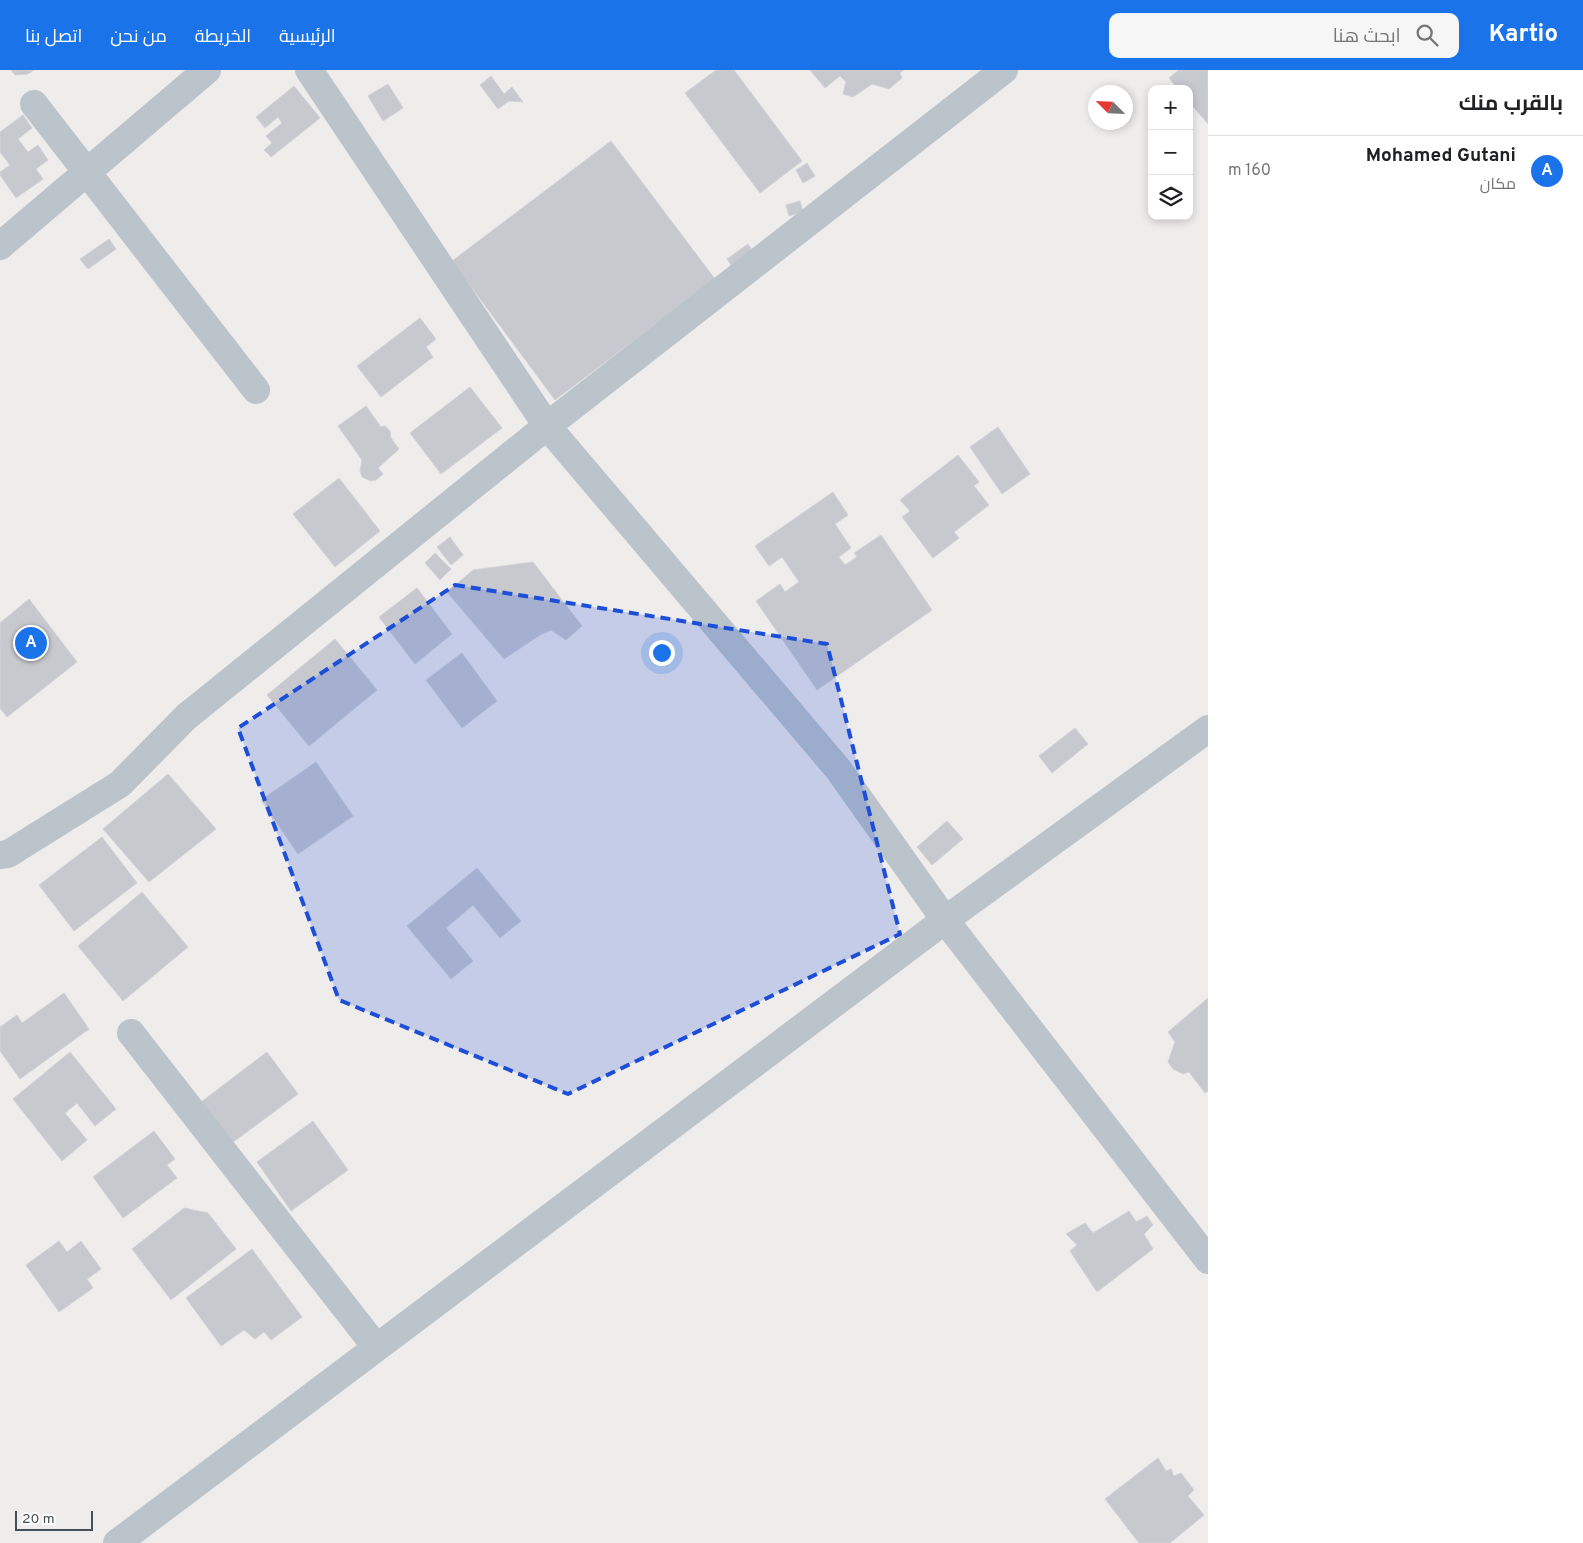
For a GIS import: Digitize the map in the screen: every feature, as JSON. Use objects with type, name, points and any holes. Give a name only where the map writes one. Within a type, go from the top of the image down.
[{"type":"street","points":[[0,246],[207,70]]},
{"type":"street","points":[[309,70],[547,426],[838,769],[945,920],[1208,1260]]},
{"type":"street","points":[[0,856],[8,854],[120,784],[186,717],[547,426],[1004,70]]},
{"type":"street","points":[[34,104],[256,390]]},
{"type":"street","points":[[117,1543],[945,920],[1205,736]]},
{"type":"street","points":[[132,1033],[376,1347]]},
{"type":"highlighted area","points":[[455,585],[827,644],[900,934],[568,1094],[339,1000],[238,728]]},
{"type":"building","points":[[11,70],[34,70],[28,74],[15,75]]},
{"type":"building","points":[[716,70],[734,70],[802,161],[760,193],[685,93]]},
{"type":"building","points":[[810,70],[904,70],[900,73],[902,78],[889,89],[872,84],[853,97],[843,94],[846,82],[840,76],[825,88]]},
{"type":"building","points":[[1179,70],[1208,70],[1208,124],[1193,107],[1193,85],[1175,85],[1169,78]]},
{"type":"building","points":[[491,76],[504,94],[512,87],[523,102],[509,101],[498,109],[480,85]]},
{"type":"building","points":[[388,84],[403,108],[383,121],[368,96]]},
{"type":"building","points":[[294,86],[320,118],[271,157],[264,150],[272,143],[266,136],[282,123],[278,117],[265,128],[256,117]]},
{"type":"building","points":[[23,115],[32,128],[18,139],[28,152],[38,145],[48,160],[36,169],[43,179],[16,198],[0,175],[0,172],[10,165],[0,152],[0,132]]},
{"type":"building","points":[[611,141],[715,279],[555,400],[452,261]]},
{"type":"building","points":[[807,163],[815,176],[803,183],[796,170]]},
{"type":"building","points":[[800,201],[803,212],[789,216],[786,205]]},
{"type":"building","points":[[109,239],[116,249],[88,269],[80,259]]},
{"type":"building","points":[[748,244],[755,254],[734,269],[727,259]]},
{"type":"building","points":[[420,318],[436,339],[426,347],[433,357],[381,397],[357,366]]},
{"type":"building","points":[[470,387],[502,428],[441,474],[410,433]]},
{"type":"building","points":[[366,406],[381,427],[385,426],[390,431],[391,438],[399,449],[378,468],[383,474],[376,480],[371,481],[362,477],[360,471],[362,460],[338,426]]},
{"type":"building","points":[[998,427],[1030,474],[1002,494],[970,447]]},
{"type":"building","points":[[958,455],[979,482],[974,486],[989,505],[954,532],[959,538],[933,558],[902,517],[910,511],[900,500]]},
{"type":"building","points":[[339,478],[380,531],[335,567],[293,514]]},
{"type":"building","points":[[833,492],[848,515],[835,524],[851,548],[839,557],[845,565],[857,557],[854,553],[881,535],[932,610],[817,690],[756,601],[780,584],[785,592],[799,582],[782,557],[769,566],[755,546]]},
{"type":"building","points":[[450,537],[463,555],[451,565],[437,547]]},
{"type":"building","points":[[435,553],[451,569],[440,580],[425,563]]},
{"type":"building","points":[[533,562],[582,626],[566,640],[551,630],[540,635],[504,659],[447,592],[473,570]]},
{"type":"building","points":[[417,588],[452,634],[415,664],[379,617]]},
{"type":"building","points":[[29,599],[77,662],[7,717],[0,708],[0,623]]},
{"type":"building","points":[[335,639],[377,690],[309,746],[267,695]]},
{"type":"building","points":[[462,653],[497,701],[462,728],[426,680]]},
{"type":"building","points":[[1075,728],[1088,744],[1052,773],[1039,756]]},
{"type":"building","points":[[316,762],[353,816],[298,854],[261,800]]},
{"type":"building","points":[[168,774],[216,829],[149,882],[103,829]]},
{"type":"building","points":[[947,821],[963,839],[932,865],[917,847]]},
{"type":"building","points":[[102,837],[137,883],[74,931],[39,885]]},
{"type":"building","points":[[477,868],[521,921],[500,938],[473,905],[446,928],[473,961],[451,979],[407,926]]},
{"type":"building","points":[[142,892],[188,947],[123,1001],[78,946]]},
{"type":"building","points":[[64,993],[89,1029],[20,1079],[0,1051],[0,1027],[17,1015],[22,1023]]},
{"type":"building","points":[[1208,998],[1208,1091],[1205,1093],[1189,1072],[1183,1074],[1173,1069],[1168,1062],[1175,1042],[1168,1032]]},
{"type":"building","points":[[70,1052],[116,1109],[95,1126],[77,1103],[65,1113],[87,1140],[62,1161],[13,1099]]},
{"type":"building","points":[[267,1052],[298,1094],[232,1143],[201,1102]]},
{"type":"building","points":[[313,1121],[348,1170],[291,1211],[257,1162]]},
{"type":"building","points":[[154,1131],[175,1159],[167,1165],[177,1178],[123,1218],[93,1177]]},
{"type":"building","points":[[184,1208],[208,1213],[236,1249],[171,1300],[132,1249]]},
{"type":"building","points":[[1129,1211],[1136,1222],[1147,1216],[1153,1225],[1144,1234],[1153,1249],[1097,1292],[1070,1251],[1077,1245],[1066,1234],[1085,1223],[1093,1233]]},
{"type":"building","points":[[59,1241],[67,1252],[81,1241],[101,1269],[87,1279],[93,1288],[59,1312],[26,1265]]},
{"type":"building","points":[[252,1249],[302,1317],[271,1340],[264,1332],[255,1339],[244,1330],[221,1346],[186,1298]]},
{"type":"building","points":[[1158,1458],[1166,1471],[1171,1469],[1174,1476],[1181,1473],[1194,1490],[1188,1496],[1204,1515],[1170,1543],[1139,1543],[1105,1499]]},
{"type":"place","name":"Mohamed Gutani","points":[[31,643]]}]
